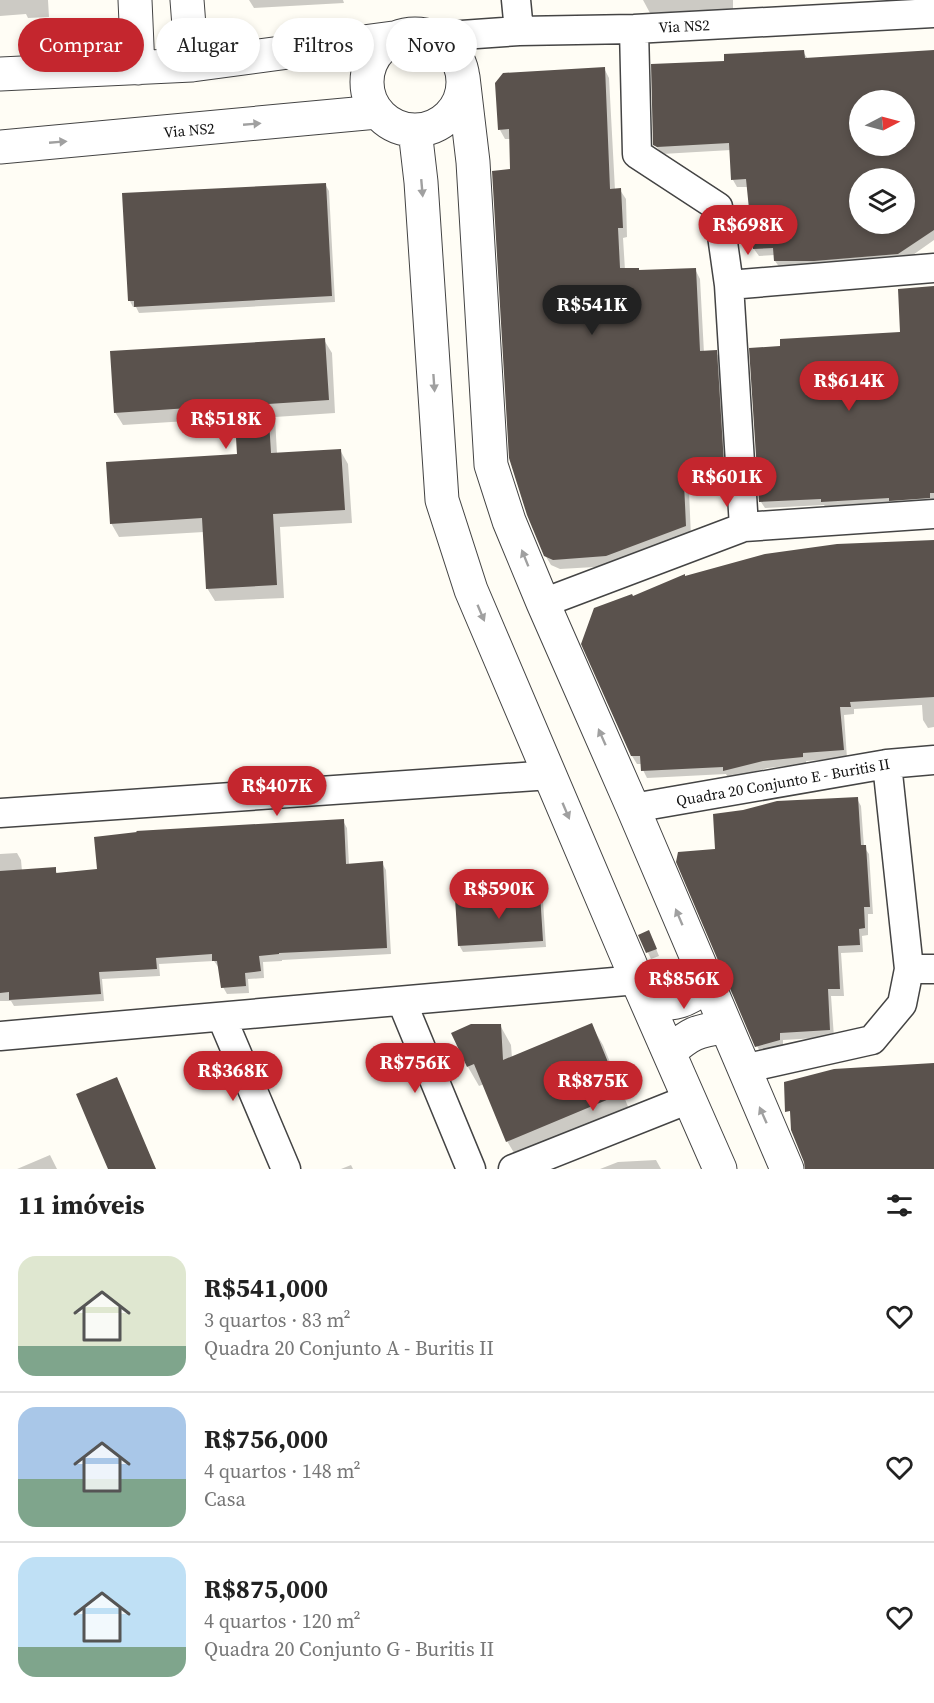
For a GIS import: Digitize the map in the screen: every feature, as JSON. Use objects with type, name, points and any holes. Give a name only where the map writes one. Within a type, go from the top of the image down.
[{"type":"street","points":[[135,0],[136,18]]},
{"type":"street","points":[[187,0],[188,18]]},
{"type":"street","points":[[516,0],[519,31]]},
{"type":"street","name":"Via NS2","points":[[477,34],[634,29],[840,8],[934,13]]},
{"type":"street","points":[[634,29],[637,154],[718,207],[729,285],[744,526]]},
{"type":"street","points":[[260,56],[386,39]]},
{"type":"street","points":[[386,43],[380,48],[371,63],[367,79],[369,96],[377,112],[394,125],[414,130],[434,126],[451,115],[461,97],[463,77]]},
{"type":"street","points":[[0,74],[46,72]]},
{"type":"street","points":[[462,72],[473,162],[491,465],[509,521],[543,603],[787,1169]]},
{"type":"street","name":"Via NS2","points":[[0,147],[377,112]]},
{"type":"street","points":[[414,130],[421,182],[442,500],[471,590],[720,1169]]},
{"type":"street","points":[[729,285],[934,268]]},
{"type":"street","points":[[543,603],[744,526],[934,514]]},
{"type":"street","name":"Quadra 20 Conjunto E - Buritis II","points":[[633,808],[886,764],[934,760]]},
{"type":"street","points":[[743,1069],[872,1040],[902,1004],[921,969],[886,764]]},
{"type":"street","points":[[0,813],[551,775]]},
{"type":"street","points":[[0,1036],[402,1002],[643,993],[674,1004],[708,986]]},
{"type":"street","points":[[402,1002],[471,1169]]},
{"type":"street","points":[[222,1018],[286,1169]]},
{"type":"street","points":[[669,1052],[689,1035],[704,1030],[725,1028]]},
{"type":"street","points":[[513,1169],[689,1099]]},
{"type":"building","points":[[804,50],[805,58],[934,50],[934,230],[898,254],[814,261],[774,261],[773,248],[753,249],[746,179],[731,180],[729,143],[657,147],[653,145],[651,64],[724,61],[724,54]]},
{"type":"building","points":[[605,67],[610,189],[621,188],[623,228],[618,228],[620,268],[639,268],[639,270],[696,268],[700,351],[717,350],[725,481],[684,483],[686,526],[606,556],[553,560],[544,556],[527,515],[509,458],[492,171],[510,169],[509,129],[498,130],[495,83],[503,73]]},
{"type":"building","points":[[326,183],[332,296],[134,307],[134,301],[128,301],[122,193]]},
{"type":"building","points":[[934,286],[934,493],[930,493],[930,498],[889,501],[889,498],[821,502],[821,499],[759,502],[749,348],[780,346],[780,339],[900,332],[898,289]]},
{"type":"building","points":[[325,338],[329,400],[268,404],[271,453],[341,449],[345,510],[273,514],[277,585],[206,589],[202,518],[110,524],[106,462],[237,454],[234,405],[114,413],[110,351]]},
{"type":"building","points":[[934,540],[934,697],[850,702],[851,707],[840,707],[844,750],[803,753],[803,757],[763,761],[723,771],[723,767],[641,771],[640,756],[631,756],[581,644],[594,608],[632,594],[633,596],[685,574],[685,576],[765,554],[837,544]]},
{"type":"building","points":[[858,797],[861,845],[866,845],[870,907],[864,907],[865,928],[859,929],[860,945],[838,946],[840,989],[828,989],[830,1030],[780,1033],[780,1040],[755,1047],[676,862],[678,852],[715,849],[713,814],[743,810],[777,801]]},
{"type":"building","points":[[344,819],[346,864],[383,861],[387,948],[259,956],[261,971],[245,973],[246,986],[221,988],[217,961],[212,961],[212,954],[156,958],[157,969],[99,972],[101,994],[9,1000],[9,992],[0,993],[0,871],[56,867],[56,873],[97,869],[94,837],[136,831]]},
{"type":"building","points":[[540,893],[543,941],[458,946],[455,898]]},
{"type":"building","points":[[649,930],[657,949],[646,953],[638,935]]},
{"type":"building","points":[[592,1023],[621,1094],[506,1142],[474,1064],[467,1067],[451,1033],[471,1024],[501,1024],[503,1060]]},
{"type":"building","points":[[934,1063],[934,1169],[805,1169],[791,1130],[790,1111],[785,1112],[784,1082],[834,1069]]},
{"type":"building","points":[[117,1077],[156,1169],[108,1169],[92,1132],[76,1094]]}]
